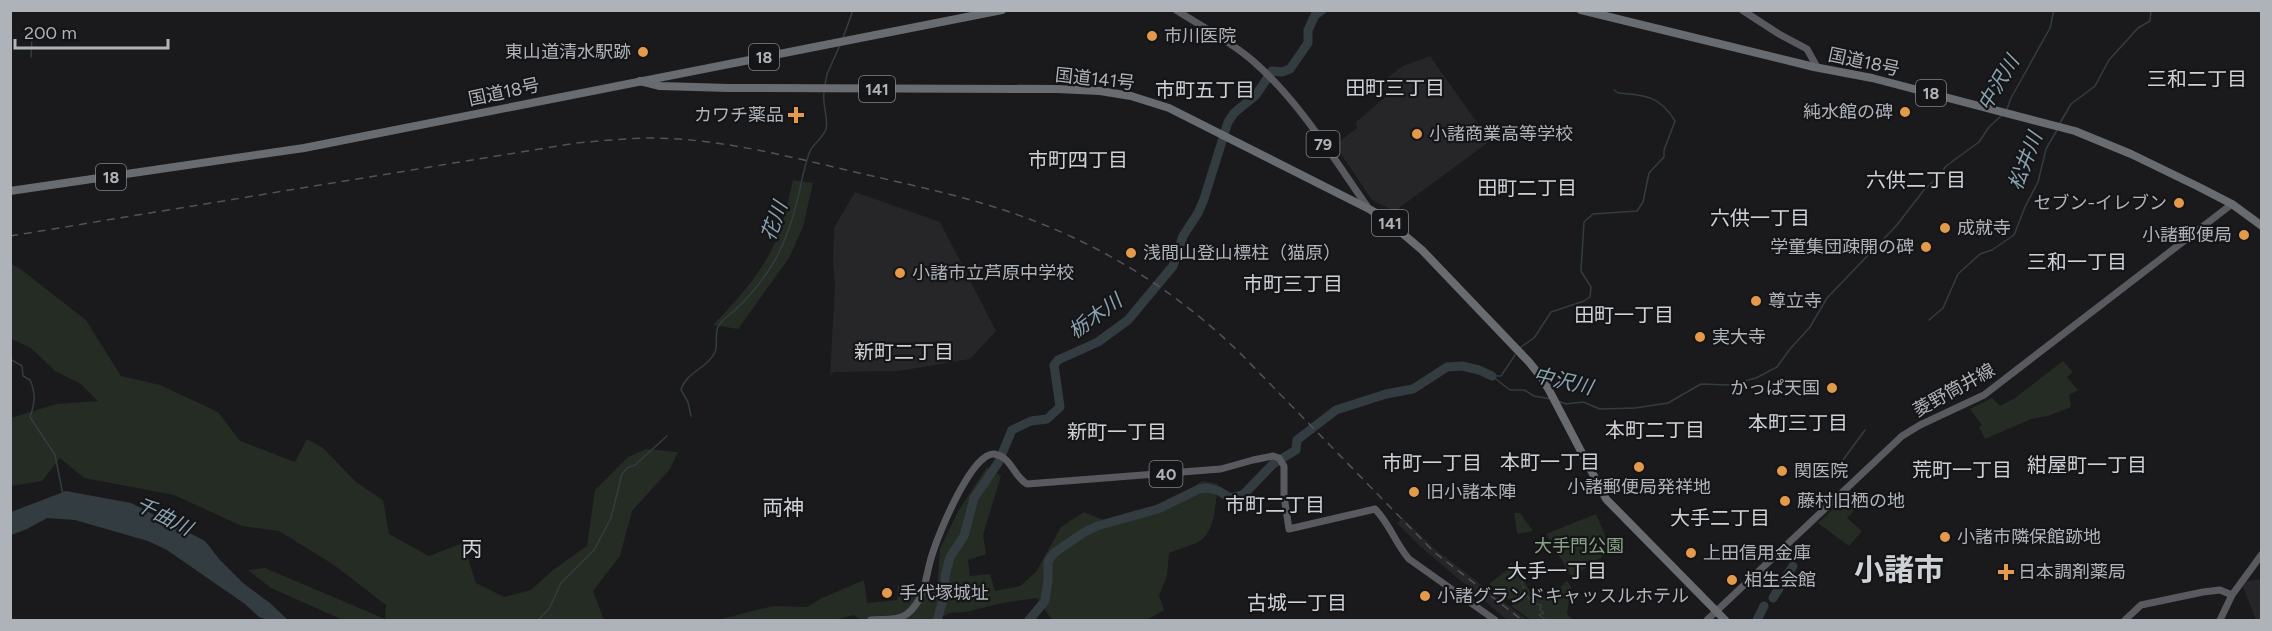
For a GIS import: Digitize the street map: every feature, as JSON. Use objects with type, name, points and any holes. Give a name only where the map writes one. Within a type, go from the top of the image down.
[{"type":"highway","name":"国道18号","points":[[10,191],[304,148],[1002,10]]},
{"type":"highway","name":"国道18号","points":[[1581,10],[1817,68],[1872,78],[2075,131],[2131,154],[2232,204],[2262,226]]},
{"type":"highway","points":[[671,86],[672,74]]},
{"type":"highway","name":"国道141号","points":[[640,81],[671,86],[729,88],[1100,91],[1131,96],[1169,108],[1369,209],[1383,217],[1422,250],[1542,377],[1606,499],[1725,621]]},
{"type":"main road","name":"79","points":[[1176,10],[1245,55],[1274,81],[1300,111],[1369,209]]},
{"type":"main road","points":[[1742,10],[1808,49],[1817,68]]},
{"type":"main road","name":"菱野筒井線","points":[[1707,621],[1902,436],[1984,395],[2232,204]]},
{"type":"main road","name":"40","points":[[871,621],[899,618],[917,603],[926,585],[932,554],[960,490],[973,469],[985,456],[992,454],[1008,461],[1027,484],[1211,470],[1273,456],[1279,458],[1284,466],[1284,496],[1289,529],[1375,509],[1386,521],[1408,559],[1495,621]]},
{"type":"main road","points":[[2220,621],[2232,595],[2262,554]]},
{"type":"main road","points":[[2125,621],[2141,605],[2220,590],[2232,595]]},
{"type":"shaded area","name":"小諸商業高等学校","points":[[1430,56],[1490,141],[1395,211],[1372,200],[1335,145],[1357,128],[1356,122],[1387,96],[1384,80],[1403,66]]},
{"type":"shaded area","name":"小諸市立芦原中学校","points":[[855,192],[940,222],[996,331],[970,359],[899,371],[834,372],[830,376],[835,284],[834,228]]},
{"type":"shaded area","name":"千曲川","points":[[66,491],[131,503],[205,541],[243,583],[288,620],[268,620],[259,617],[245,604],[167,550],[148,541],[75,520],[47,518],[11,535],[11,512]]},
{"type":"shaded area","points":[[1403,518],[1436,550],[1527,620],[1507,620],[1421,547],[1397,523]]},
{"type":"shaded area","points":[[2261,579],[2261,620],[2256,620],[2241,582]]},
{"type":"green space","points":[[793,180],[813,183],[803,227],[789,258],[738,329],[713,325],[743,292],[768,257],[782,224]]},
{"type":"green space","points":[[11,264],[86,320],[121,376],[160,385],[218,412],[240,441],[295,462],[307,439],[323,448],[357,483],[383,500],[389,534],[429,556],[463,543],[476,583],[504,597],[531,590],[553,570],[587,546],[595,490],[628,457],[646,449],[678,452],[670,469],[632,511],[620,556],[593,591],[604,620],[343,620],[271,588],[248,570],[265,568],[385,619],[386,605],[334,565],[279,531],[242,526],[174,495],[84,478],[60,458],[42,481],[11,486],[11,418],[56,404],[98,401],[81,384],[55,371],[31,348],[11,339]]},
{"type":"green space","points":[[2063,361],[2073,372],[2067,377],[2078,390],[2069,395],[2071,407],[2048,416],[2031,419],[1985,439],[1979,427],[1982,425],[1970,409],[1992,398],[2000,406],[2015,398]]},
{"type":"green space","points":[[987,467],[1001,476],[983,535],[986,554],[968,560],[970,576],[990,574],[995,591],[1020,586],[1036,572],[1061,527],[1084,512],[1113,524],[1157,513],[1202,481],[1218,484],[1214,516],[1209,530],[1200,541],[1169,553],[1167,576],[1159,595],[1164,610],[1147,620],[1052,620],[1037,598],[1002,603],[966,612],[949,613],[937,620],[860,620],[854,615],[835,620],[717,620],[773,606],[807,607],[864,580],[867,603],[897,600],[898,585],[926,592],[937,589],[940,549],[957,513]]},
{"type":"green space","points":[[1850,493],[1861,503],[1847,518],[1862,531],[1849,546],[1818,523]]},
{"type":"green space","points":[[1514,513],[1520,513],[1533,531],[1517,534]]},
{"type":"green space","name":"大手門公園","points":[[1596,514],[1607,540],[1605,541],[1608,553],[1572,577],[1546,534]]},
{"type":"green space","points":[[1511,563],[1530,591],[1547,598],[1567,581],[1571,587],[1567,614],[1573,620],[1531,620],[1511,606],[1513,603],[1489,584],[1508,569],[1507,566]]},
{"type":"waterway","name":"花川","points":[[843,38],[853,10]]},
{"type":"waterway","name":"栃木川","points":[[937,620],[945,594],[945,576],[950,557],[964,536],[974,498],[998,463],[1012,430],[1031,421],[1047,419],[1060,407],[1054,365],[1058,360],[1098,342],[1128,320],[1173,266],[1183,236],[1204,199],[1228,122],[1234,113],[1256,95],[1272,71],[1282,72],[1290,69],[1308,43],[1308,30],[1315,15],[1322,10]]},
{"type":"waterway","name":"中沢川","points":[[2007,109],[2050,28],[2054,10]]},
{"type":"waterway","name":"松井川","points":[[2060,123],[2071,104],[2095,86],[2109,60],[2138,28],[2150,21],[2151,10]]},
{"type":"waterway","points":[[30,29],[31,57]]},
{"type":"waterway","name":"花川","points":[[825,85],[827,74],[840,45]]},
{"type":"waterway","points":[[1521,347],[1534,338],[1551,312],[1590,297],[1591,287],[1581,271],[1584,222],[1593,214],[1637,211],[1643,202],[1649,173],[1664,157],[1664,150],[1675,121],[1664,106],[1651,98],[1618,93],[1614,90]]},
{"type":"waterway","name":"花川","points":[[691,416],[688,402],[681,390],[684,384],[710,359],[715,351],[719,325],[759,283],[772,265],[783,243],[794,213],[810,151],[826,129],[824,93]]},
{"type":"waterway","name":"中沢川","points":[[1558,401],[1566,404],[1583,402],[1600,409],[1635,408],[1668,403],[1701,384],[1729,385],[1756,378],[1777,367],[1810,327],[1827,298],[1896,226],[1946,166],[1979,142],[1989,127],[2002,115]]},
{"type":"waterway","name":"松井川","points":[[1929,320],[1943,308],[1958,274],[1980,254],[1992,250],[2014,235],[2038,182],[2046,149],[2057,130]]},
{"type":"waterway","points":[[1492,376],[1501,376],[1515,355]]},
{"type":"waterway","points":[[10,359],[22,366],[23,376],[30,380],[34,398],[30,417],[55,455],[63,495]]},
{"type":"waterway","name":"中沢川","points":[[1029,620],[1045,601],[1048,561],[1054,553],[1083,533],[1097,526],[1158,509],[1199,489],[1208,488],[1219,491],[1230,498],[1243,495],[1273,464],[1296,450],[1297,440],[1336,410],[1386,394],[1413,389],[1447,367],[1462,366],[1492,376]]},
{"type":"waterway","name":"中沢川","points":[[1492,376],[1510,390],[1524,390],[1534,396],[1551,399]]},
{"type":"waterway","name":"松井川","points":[[1829,479],[1865,430]]},
{"type":"waterway","name":"花川","points":[[538,620],[549,609],[561,583],[594,550],[611,518],[622,474],[667,436]]},
{"type":"waterway","name":"松井川","points":[[1773,598],[1793,566]]},
{"type":"waterway","points":[[1523,586],[1529,599],[1541,605],[1540,610],[1544,613],[1539,615],[1546,620]]},
{"type":"waterway","name":"松井川","points":[[1757,620],[1764,606]]},
{"type":"railway","points":[[10,236],[576,143],[634,138],[679,139],[731,145],[951,195],[1020,215],[1070,236],[1123,264],[1173,296],[1242,355],[1434,552],[1522,620]]},
{"type":"place","name":"市川医院","points":[[1152,36]]},
{"type":"place","name":"東山道清水駅跡","points":[[643,52]]},
{"type":"place","name":"純水館の碑","points":[[1905,112]]},
{"type":"place","name":"カワチ薬品","points":[[796,115]]},
{"type":"place","name":"小諸商業高等学校","points":[[1417,134]]},
{"type":"place","name":"セブン-イレブン","points":[[2179,203]]},
{"type":"place","name":"成就寺","points":[[1945,228]]},
{"type":"place","name":"小諸郵便局","points":[[2244,235]]},
{"type":"place","name":"学童集団疎開の碑","points":[[1926,247]]},
{"type":"place","name":"浅間山登山標柱（猫原）","points":[[1131,253]]},
{"type":"place","name":"小諸市立芦原中学校","points":[[900,273]]},
{"type":"place","name":"尊立寺","points":[[1756,301]]},
{"type":"place","name":"実大寺","points":[[1700,337]]},
{"type":"place","name":"かっぱ天国","points":[[1832,388]]},
{"type":"place","name":"小諸郵便局発祥地","points":[[1639,467]]},
{"type":"place","name":"関医院","points":[[1782,471]]},
{"type":"place","name":"旧小諸本陣","points":[[1414,492]]},
{"type":"place","name":"藤村旧栖の地","points":[[1785,501]]},
{"type":"place","name":"小諸市隣保館跡地","points":[[1945,537]]},
{"type":"place","name":"上田信用金庫","points":[[1691,553]]},
{"type":"place","name":"日本調剤薬局","points":[[2006,572]]},
{"type":"place","name":"相生会館","points":[[1732,580]]},
{"type":"place","name":"手代塚城址","points":[[887,593]]},
{"type":"place","name":"小諸グランドキャッスルホテル","points":[[1425,596]]},
{"type":"district","name":"三和二丁目","points":[[2197,79]]},
{"type":"district","name":"田町三丁目","points":[[1395,88]]},
{"type":"district","name":"市町五丁目","points":[[1205,90]]},
{"type":"district","name":"市町四丁目","points":[[1078,160]]},
{"type":"district","name":"六供二丁目","points":[[1916,180]]},
{"type":"district","name":"田町二丁目","points":[[1527,188]]},
{"type":"district","name":"六供一丁目","points":[[1760,218]]},
{"type":"district","name":"三和一丁目","points":[[2077,262]]},
{"type":"district","name":"市町三丁目","points":[[1293,284]]},
{"type":"district","name":"田町一丁目","points":[[1624,315]]},
{"type":"district","name":"新町二丁目","points":[[904,352]]},
{"type":"district","name":"本町三丁目","points":[[1798,423]]},
{"type":"district","name":"本町二丁目","points":[[1655,430]]},
{"type":"district","name":"新町一丁目","points":[[1117,432]]},
{"type":"district","name":"本町一丁目","points":[[1550,462]]},
{"type":"district","name":"市町一丁目","points":[[1432,463]]},
{"type":"district","name":"紺屋町一丁目","points":[[2087,465]]},
{"type":"district","name":"荒町一丁目","points":[[1962,470]]},
{"type":"district","name":"市町二丁目","points":[[1275,505]]},
{"type":"district","name":"両神","points":[[783,508]]},
{"type":"district","name":"大手二丁目","points":[[1720,518]]},
{"type":"district","name":"丙","points":[[472,549]]},
{"type":"district","name":"小諸市","points":[[1899,570]]},
{"type":"district","name":"大手一丁目","points":[[1557,571]]},
{"type":"district","name":"古城一丁目","points":[[1297,603]]}]
